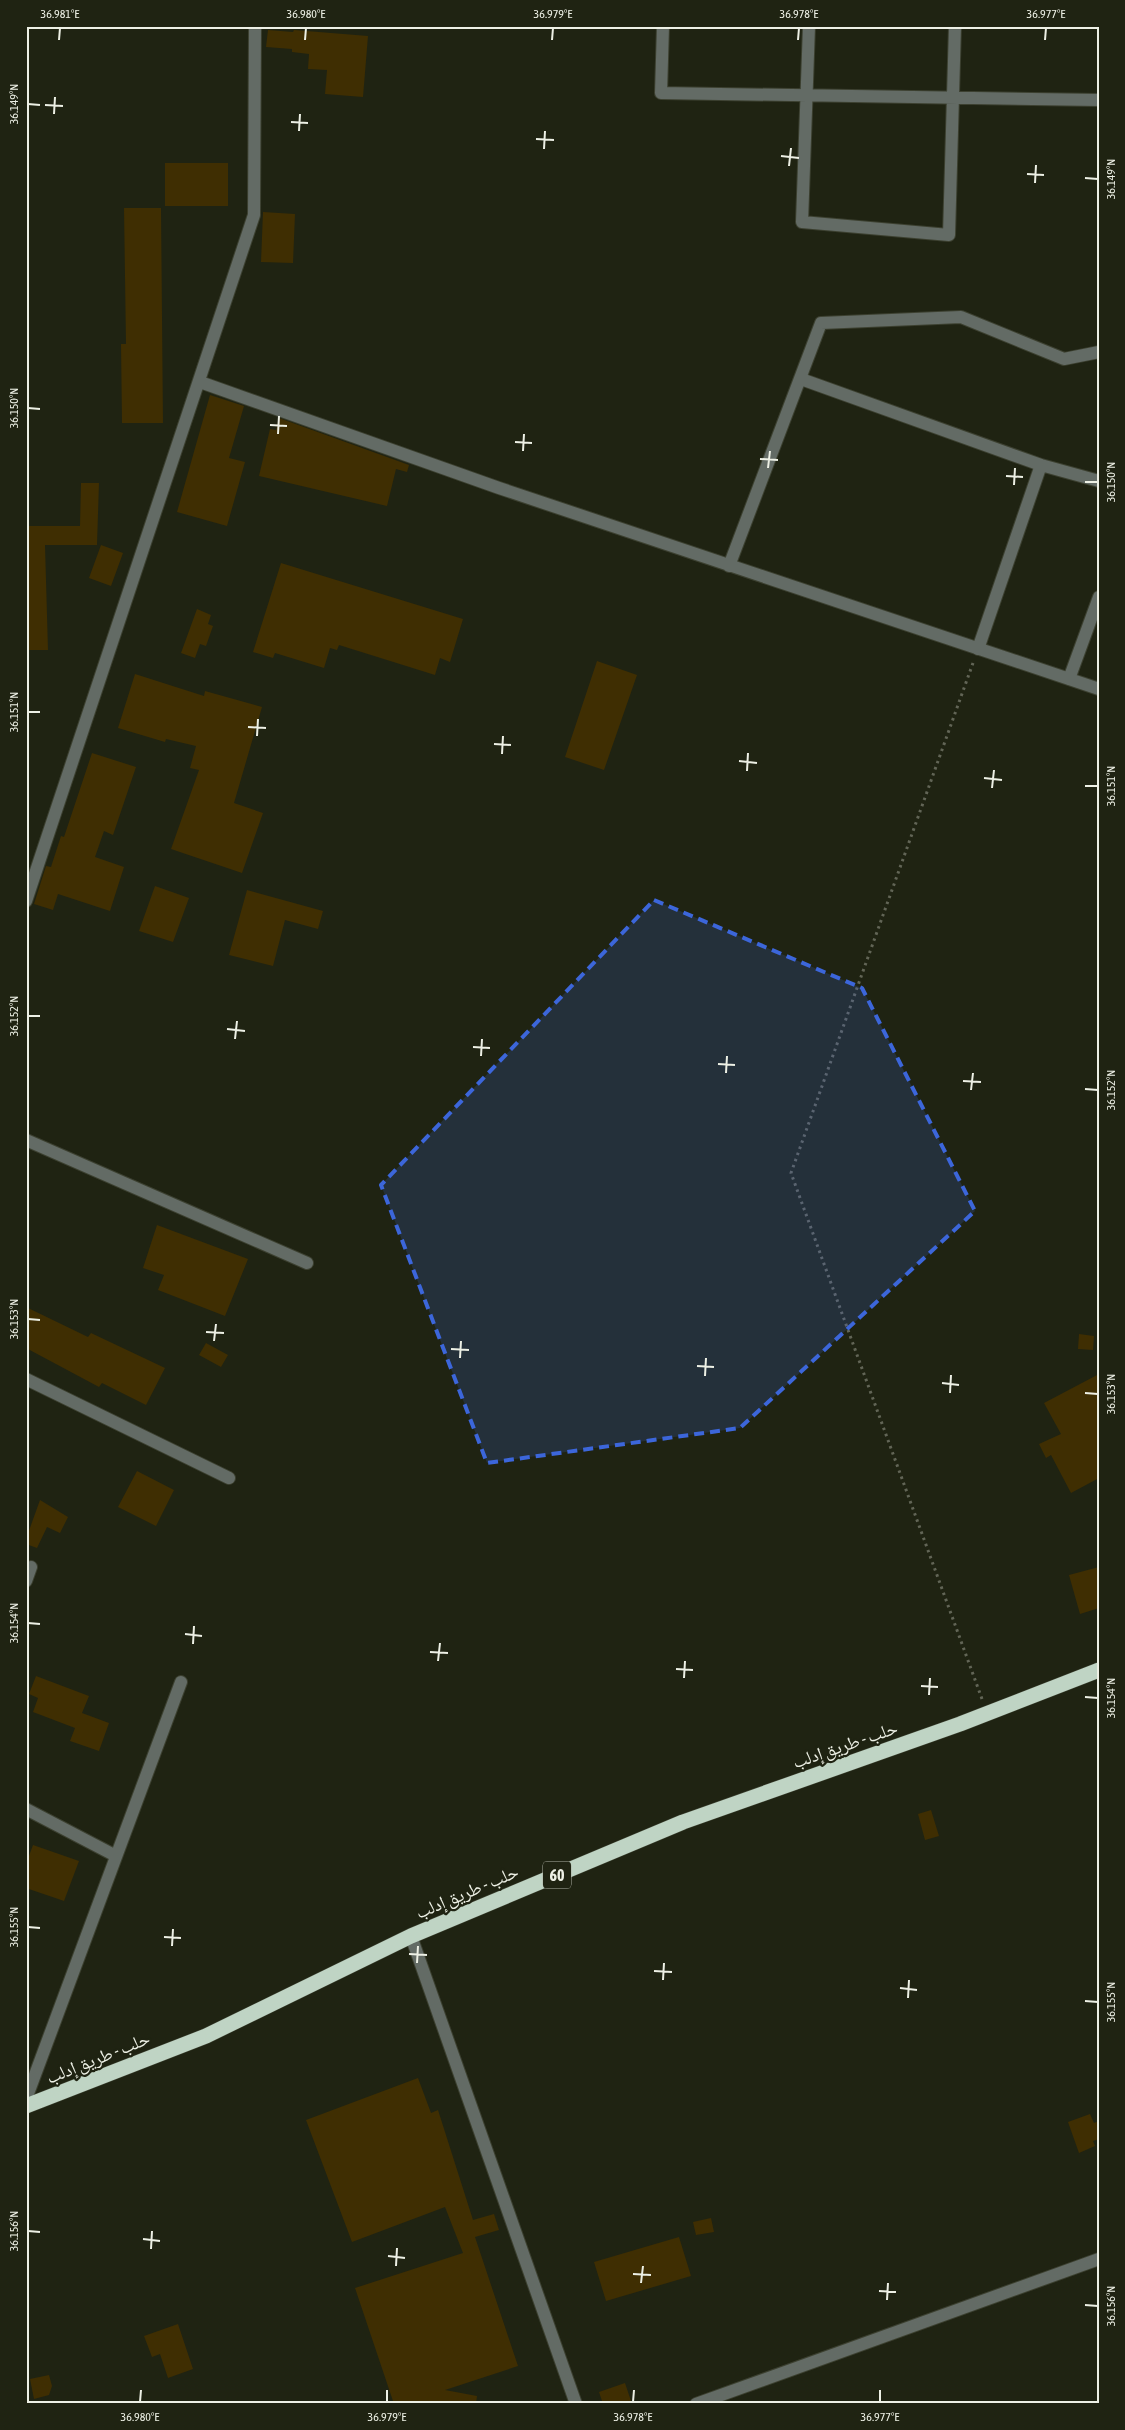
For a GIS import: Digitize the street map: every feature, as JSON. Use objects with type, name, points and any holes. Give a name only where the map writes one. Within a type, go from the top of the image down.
[{"type":"highway","name":"حلب - طريق إدلب","points":[[26,2106],[206,2036],[411,1936],[683,1822],[987,1714],[1099,1670]]},
{"type":"street","points":[[26,901],[254,215],[255,26]]},
{"type":"street","points":[[663,26],[661,93],[1099,100]]},
{"type":"street","points":[[809,26],[802,222],[949,235],[956,26]]},
{"type":"street","points":[[729,566],[821,323],[961,317],[1064,359],[1099,352]]},
{"type":"street","points":[[801,379],[1041,464],[1099,480]]},
{"type":"street","points":[[200,382],[499,488],[1099,689]]},
{"type":"street","points":[[978,649],[1041,464]]},
{"type":"street","points":[[1069,679],[1099,597]]},
{"type":"street","points":[[26,1140],[307,1263]]},
{"type":"street","points":[[26,1379],[229,1478]]},
{"type":"street","points":[[26,1581],[31,1567]]},
{"type":"street","points":[[26,2099],[181,1682]]},
{"type":"street","points":[[26,1809],[116,1856]]},
{"type":"street","points":[[411,1936],[576,2404]]},
{"type":"street","points":[[696,2404],[1099,2259]]},
{"type":"path","points":[[978,649],[791,1172],[987,1714]]},
{"type":"highlighted area","points":[[654,900],[862,988],[975,1211],[740,1428],[487,1463],[381,1185]]},
{"type":"building","points":[[268,30],[293,32],[294,30],[368,36],[363,97],[325,94],[327,70],[308,69],[309,54],[292,52],[292,49],[266,47]]},
{"type":"building","points":[[165,163],[228,163],[228,206],[165,206]]},
{"type":"building","points":[[124,208],[161,208],[163,423],[122,423],[121,344],[126,344]]},
{"type":"building","points":[[263,212],[295,214],[293,263],[261,262]]},
{"type":"building","points":[[210,395],[244,406],[229,458],[245,462],[227,526],[177,512]]},
{"type":"building","points":[[279,418],[409,465],[407,472],[396,469],[387,506],[259,476],[270,429],[276,430]]},
{"type":"building","points":[[81,483],[99,483],[97,545],[45,545],[48,650],[26,650],[26,526],[80,526]]},
{"type":"building","points":[[101,545],[123,553],[111,586],[89,578]]},
{"type":"building","points":[[281,563],[463,619],[450,662],[440,658],[435,675],[339,645],[337,650],[330,648],[324,668],[275,653],[273,658],[253,652]]},
{"type":"building","points":[[197,609],[211,615],[208,624],[213,626],[206,646],[200,644],[195,658],[181,653]]},
{"type":"building","points":[[597,661],[637,675],[604,770],[565,757]]},
{"type":"building","points":[[135,674],[204,696],[205,691],[262,707],[234,803],[263,813],[242,873],[171,849],[199,770],[190,768],[196,746],[166,739],[165,742],[118,728]]},
{"type":"building","points":[[92,753],[136,767],[113,835],[104,831],[95,857],[124,867],[110,911],[58,894],[53,910],[34,904],[46,866],[51,867],[61,836],[64,837]]},
{"type":"building","points":[[155,886],[189,898],[173,942],[139,931]]},
{"type":"building","points":[[247,890],[323,911],[318,929],[285,920],[273,966],[229,955]]},
{"type":"building","points":[[157,1225],[248,1259],[225,1316],[158,1290],[164,1275],[143,1268]]},
{"type":"building","points":[[26,1307],[88,1337],[91,1333],[165,1368],[146,1405],[102,1383],[99,1387],[26,1348]]},
{"type":"building","points":[[1079,1334],[1094,1336],[1093,1350],[1078,1349]]},
{"type":"building","points":[[206,1343],[228,1355],[221,1367],[199,1355]]},
{"type":"building","points":[[1099,1374],[1099,1478],[1071,1493],[1051,1455],[1046,1458],[1039,1444],[1061,1434],[1044,1403]]},
{"type":"building","points":[[137,1471],[174,1490],[156,1526],[118,1507]]},
{"type":"building","points":[[40,1500],[68,1517],[60,1533],[47,1527],[37,1548],[26,1544],[26,1539]]},
{"type":"building","points":[[1099,1567],[1099,1608],[1080,1614],[1069,1575]]},
{"type":"building","points":[[36,1676],[89,1696],[82,1713],[109,1723],[99,1751],[70,1741],[75,1728],[33,1712],[38,1698],[29,1694]]},
{"type":"building","points":[[931,1810],[939,1836],[925,1840],[918,1814]]},
{"type":"building","points":[[33,1845],[79,1861],[64,1901],[26,1888],[26,1864]]},
{"type":"building","points":[[418,2078],[431,2113],[438,2110],[473,2220],[494,2214],[499,2230],[475,2237],[518,2366],[445,2390],[477,2396],[476,2404],[394,2404],[355,2288],[463,2253],[445,2207],[352,2242],[306,2120]]},
{"type":"building","points":[[1090,2114],[1094,2123],[1099,2121],[1099,2139],[1093,2141],[1095,2146],[1079,2153],[1068,2122]]},
{"type":"building","points":[[711,2218],[714,2232],[696,2235],[693,2222]]},
{"type":"building","points":[[679,2237],[691,2276],[606,2301],[594,2262]]},
{"type":"building","points":[[178,2324],[193,2369],[168,2378],[160,2354],[152,2357],[144,2336]]},
{"type":"building","points":[[49,2375],[52,2386],[49,2395],[34,2399],[30,2379]]},
{"type":"building","points":[[625,2383],[632,2404],[603,2404],[599,2392]]}]
